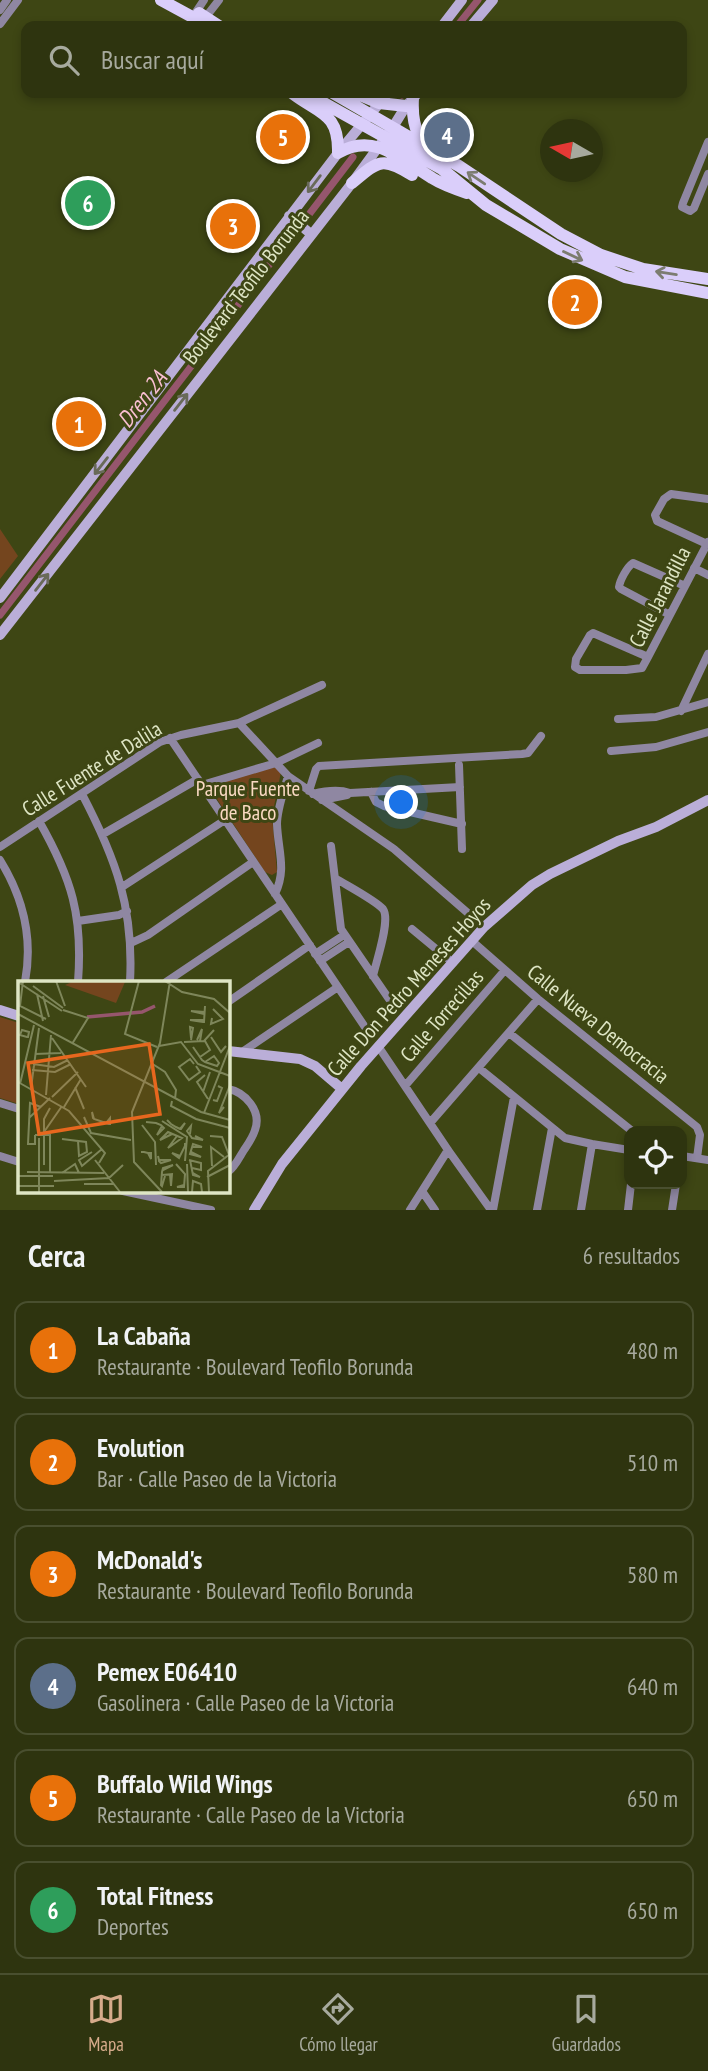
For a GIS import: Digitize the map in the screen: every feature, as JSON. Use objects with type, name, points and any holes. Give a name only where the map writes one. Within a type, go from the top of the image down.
[{"type":"main road","points":[[150,0],[183,21]]},
{"type":"main road","points":[[160,0],[196,19],[201,15]]},
{"type":"main road","points":[[179,0],[211,21]]},
{"type":"main road","points":[[446,21],[462,0]]},
{"type":"main road","points":[[475,21],[493,0]]},
{"type":"main road","points":[[299,98],[330,119],[335,127],[338,153]]},
{"type":"main road","points":[[318,98],[366,119]]},
{"type":"main road","points":[[339,98],[385,137],[442,169],[481,201],[560,249],[625,277],[708,293]]},
{"type":"main road","points":[[367,98],[379,103],[412,99],[415,130],[423,144]]},
{"type":"main road","name":"Boulevard Teofilo Borunda","points":[[0,598],[289,216],[384,98]]},
{"type":"main road","name":"Boulevard Teofilo Borunda","points":[[0,635],[352,183],[412,99]]},
{"type":"main road","points":[[338,153],[350,145],[366,144],[385,137],[423,144],[561,234],[601,255],[629,266],[708,281]]},
{"type":"main road","points":[[352,183],[375,165],[389,163],[436,190],[499,204],[539,227],[561,234]]},
{"type":"main road","points":[[289,216],[311,234]]},
{"type":"main road","points":[[687,289],[692,283],[708,281]]},
{"type":"main road","name":"Calle Don Pedro Meneses Hoyos","points":[[254,1210],[282,1164],[342,1089],[484,927],[532,885],[550,874],[618,841],[656,827],[708,800]]},
{"type":"main road","points":[[0,1010],[18,1013]]},
{"type":"main road","points":[[232,1051],[306,1061],[342,1089]]},
{"type":"street","points":[[0,10],[7,0]]},
{"type":"street","points":[[0,24],[18,0]]},
{"type":"street","points":[[201,15],[204,0]]},
{"type":"street","points":[[201,15],[219,0]]},
{"type":"street","points":[[694,175],[707,177],[694,208],[685,211],[682,203],[708,142]]},
{"type":"street","points":[[707,543],[657,521],[655,515],[664,499],[671,494],[708,499]]},
{"type":"street","name":"Calle Jarandilla","points":[[648,657],[593,632],[575,667],[580,670],[642,668],[648,657],[696,565],[707,543]]},
{"type":"street","points":[[670,615],[621,589],[619,583],[633,563],[685,586]]},
{"type":"street","points":[[696,565],[708,566]]},
{"type":"street","points":[[696,565],[708,575]]},
{"type":"street","points":[[681,710],[708,654]]},
{"type":"street","name":"Calle Fuente de Dalila","points":[[0,847],[170,738],[239,723],[323,685]]},
{"type":"street","points":[[618,719],[656,717],[708,702]]},
{"type":"street","points":[[239,723],[288,776],[394,849],[484,927]]},
{"type":"street","points":[[611,751],[656,747],[708,732]]},
{"type":"street","points":[[311,792],[319,766],[522,754],[528,753],[541,736]]},
{"type":"street","points":[[170,738],[369,1033]]},
{"type":"street","points":[[103,834],[200,782],[276,763],[318,743]]},
{"type":"street","points":[[459,765],[463,849]]},
{"type":"street","points":[[275,894],[282,873],[277,824],[288,776]]},
{"type":"street","points":[[311,792],[350,793],[460,787]]},
{"type":"street","points":[[370,792],[376,802],[384,806],[462,824]]},
{"type":"street","points":[[322,800],[350,793]]},
{"type":"street","points":[[82,794],[103,834],[122,887],[131,943],[130,981]]},
{"type":"street","points":[[122,887],[226,820]]},
{"type":"street","points":[[39,821],[69,882],[78,921],[78,981]]},
{"type":"street","points":[[331,846],[340,923],[346,939],[389,999]]},
{"type":"street","points":[[0,860],[13,883],[26,925],[29,954],[25,981]]},
{"type":"street","points":[[131,943],[148,935],[253,862]]},
{"type":"street","points":[[335,878],[379,906],[385,914],[385,926],[373,976]]},
{"type":"street","points":[[183,979],[282,904]]},
{"type":"street","points":[[78,921],[119,915],[127,911]]},
{"type":"street","points":[[412,929],[453,963]]},
{"type":"street","points":[[318,957],[346,939]]},
{"type":"street","name":"Calle Nueva Democracia","points":[[472,942],[538,999],[694,1124],[700,1135],[697,1158]]},
{"type":"street","points":[[229,1001],[310,945]]},
{"type":"street","name":"Calle Torrecillas","points":[[405,1086],[505,970]]},
{"type":"street","points":[[232,1051],[338,987]]},
{"type":"street","points":[[430,1123],[538,999]]},
{"type":"street","points":[[509,1033],[626,1126]]},
{"type":"street","points":[[378,1046],[492,1210]]},
{"type":"street","points":[[479,1068],[570,1140],[624,1149]]},
{"type":"street","points":[[229,1088],[245,1096],[253,1109],[257,1124],[247,1145],[229,1171]]},
{"type":"street","points":[[492,1210],[514,1097]]},
{"type":"street","points":[[0,1103],[18,1109]]},
{"type":"street","points":[[537,1210],[552,1128]]},
{"type":"street","points":[[581,1210],[592,1144]]},
{"type":"street","points":[[410,1210],[448,1150]]},
{"type":"street","points":[[0,1156],[18,1162]]},
{"type":"street","points":[[687,1157],[708,1160]]},
{"type":"street","points":[[628,1210],[630,1189]]},
{"type":"street","points":[[672,1210],[675,1189]]},
{"type":"street","points":[[422,1191],[435,1210]]},
{"type":"street","points":[[128,1192],[211,1210]]},
{"type":"green space","points":[[0,529],[18,556],[0,579]]},
{"type":"green space","name":"Parque Fuente de Baco","points":[[271,767],[281,772],[272,816],[277,872],[272,875],[265,872],[211,790],[211,786]]},
{"type":"green space","points":[[0,1017],[18,1023],[18,1104],[0,1098]]},
{"type":"waterway","name":"Dren 2A","points":[[461,21],[478,0]]},
{"type":"waterway","name":"Dren 2A","points":[[304,221],[353,157]]},
{"type":"waterway","name":"Dren 2A","points":[[0,615],[289,239]]},
{"type":"place","name":"Pemex E06410","points":[[447,135]]},
{"type":"place","name":"Buffalo Wild Wings","points":[[283,137]]},
{"type":"place","name":"Total Fitness","points":[[88,203]]},
{"type":"place","name":"McDonald's","points":[[233,226]]},
{"type":"place","name":"Evolution","points":[[575,302]]},
{"type":"place","name":"La Cabaña","points":[[79,424]]}]
